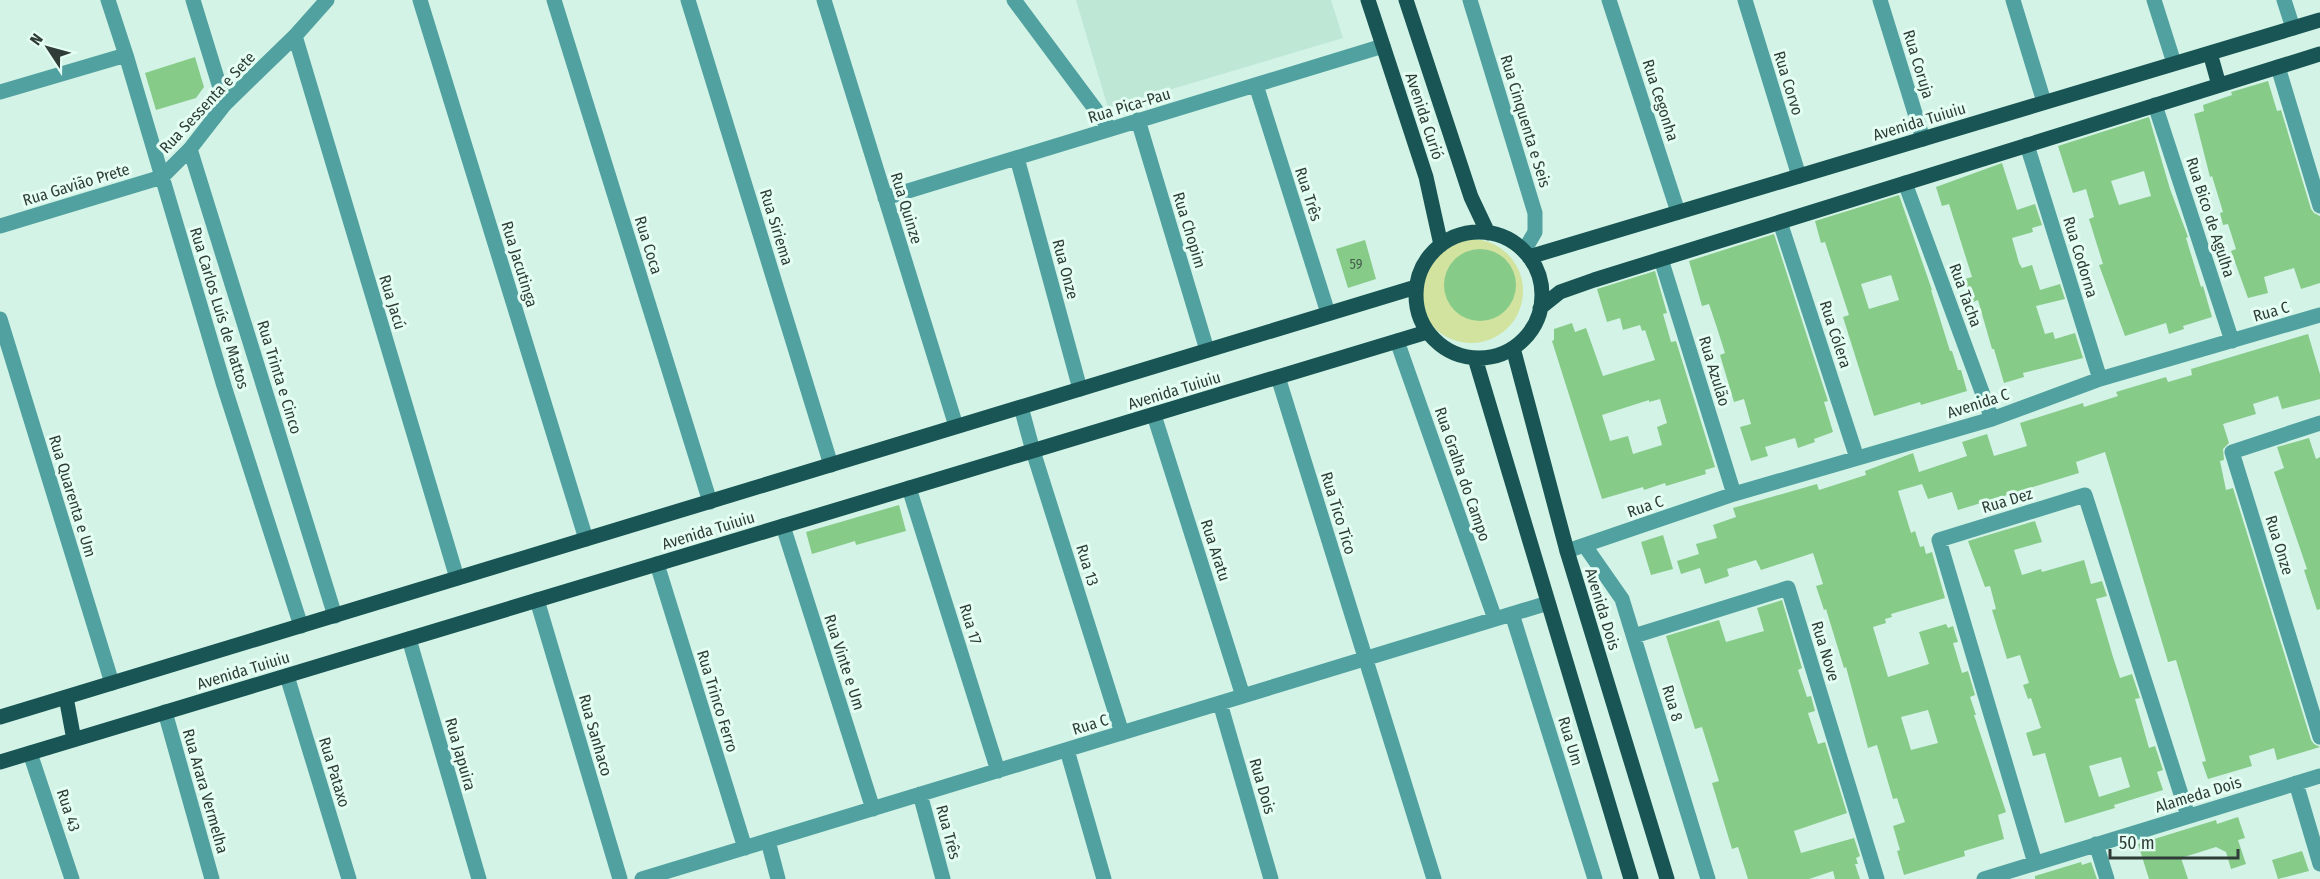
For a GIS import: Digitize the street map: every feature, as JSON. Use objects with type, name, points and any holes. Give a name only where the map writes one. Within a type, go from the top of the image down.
[{"type":"main road","name":"Avenida Curió","points":[[1368,0],[1426,177],[1441,245]]},
{"type":"main road","name":"Avenida Curió","points":[[1406,0],[1471,197],[1488,232]]},
{"type":"main road","name":"Avenida Tuiuiu","points":[[1526,254],[1678,212],[2320,20]]},
{"type":"main road","points":[[2210,53],[2219,85]]},
{"type":"main road","points":[[1540,308],[1560,292],[1660,259],[2320,54]]},
{"type":"main road","points":[[1471,232],[1488,232],[1508,239],[1526,254],[1538,272],[1541,290],[1540,308],[1535,323],[1526,337],[1513,348],[1495,356],[1475,358],[1457,354],[1440,345],[1427,332],[1416,303],[1416,287],[1420,271],[1429,256],[1441,245],[1471,232]]},
{"type":"main road","name":"Avenida Tuiuiu","points":[[0,717],[1416,287]]},
{"type":"main road","name":"Avenida Tuiuiu","points":[[0,762],[1427,332]]},
{"type":"main road","name":"Avenida Dois","points":[[1513,348],[1567,550],[1667,879]]},
{"type":"main road","points":[[1475,358],[1631,879]]},
{"type":"main road","points":[[66,697],[74,740]]},
{"type":"street","name":"Rua Carlos Luís de Mattos","points":[[108,0],[224,387],[301,626]]},
{"type":"street","points":[[193,0],[225,104]]},
{"type":"street","name":"Rua Sessenta e Sete","points":[[162,177],[190,148],[225,104],[295,36],[327,0]]},
{"type":"street","name":"Rua Jacutinga","points":[[420,0],[586,539]]},
{"type":"street","name":"Rua Coca","points":[[554,0],[710,502]]},
{"type":"street","name":"Rua Siriema","points":[[688,0],[831,465]]},
{"type":"street","name":"Rua Quinze","points":[[824,0],[956,426]]},
{"type":"street","points":[[1014,0],[1110,129]]},
{"type":"street","name":"Rua Cinquenta e Seis","points":[[1470,0],[1535,213],[1535,232],[1526,254]]},
{"type":"street","name":"Rua Cegonha","points":[[1609,0],[1678,212]]},
{"type":"street","name":"Rua Corvo","points":[[1745,0],[1799,176]]},
{"type":"street","name":"Rua Coruja","points":[[1880,0],[1923,139]]},
{"type":"street","points":[[2013,0],[2044,102]]},
{"type":"street","points":[[2154,0],[2174,63]]},
{"type":"street","points":[[2284,0],[2293,28]]},
{"type":"street","name":"Rua Jacú","points":[[295,36],[457,578]]},
{"type":"street","name":"Rua Pica-Pau","points":[[885,198],[1383,46]]},
{"type":"street","points":[[0,92],[126,55]]},
{"type":"street","points":[[2278,67],[2320,206]]},
{"type":"street","name":"Rua Três","points":[[1256,85],[1328,314]]},
{"type":"street","name":"Rua Bico de Agulha","points":[[2155,105],[2232,341]]},
{"type":"street","name":"Rua Chopim","points":[[1138,120],[1207,350]]},
{"type":"street","name":"Rua Codorna","points":[[2027,145],[2100,379]]},
{"type":"street","name":"Rua Trinta e Cinco","points":[[190,148],[335,616]]},
{"type":"street","name":"Rua Onze","points":[[1017,158],[1080,389]]},
{"type":"street","name":"Rua Gavião Prete","points":[[0,226],[162,177]]},
{"type":"street","name":"Rua Tacha","points":[[1905,183],[1992,419]]},
{"type":"street","name":"Rua Cólera","points":[[1780,222],[1857,458]]},
{"type":"street","name":"Rua Azulão","points":[[1660,259],[1734,494]]},
{"type":"street","name":"Rua C","points":[[2232,341],[2320,315]]},
{"type":"street","name":"Rua Quarenta e Um","points":[[0,320],[112,683]]},
{"type":"street","name":"Rua Gralha do Campo","points":[[1397,341],[1495,619]]},
{"type":"street","name":"Avenida C","points":[[1734,494],[1992,419],[2100,379],[2232,341]]},
{"type":"street","name":"Rua Tico Tico","points":[[1278,377],[1365,659]]},
{"type":"street","name":"Rua 13","points":[[1021,407],[1122,733]]},
{"type":"street","name":"Rua Aratu","points":[[1154,415],[1244,696]]},
{"type":"street","name":"Rua Onze","points":[[2320,423],[2232,452],[2320,737]]},
{"type":"street","name":"Rua 17","points":[[909,488],[998,771]]},
{"type":"street","name":"Rua C","points":[[1567,550],[1585,546],[1734,494]]},
{"type":"street","name":"Rua Dez","points":[[2035,863],[1939,540],[2085,495],[2188,816]]},
{"type":"street","name":"Rua Vinte e Um","points":[[783,526],[873,809]]},
{"type":"street","name":"Rua 8","points":[[1585,546],[1622,599],[1708,879]]},
{"type":"street","name":"Rua Trinco Ferro","points":[[657,564],[745,848]]},
{"type":"street","name":"Rua Nove","points":[[1634,636],[1788,588],[1877,879]]},
{"type":"street","name":"Rua Sanhaco","points":[[537,600],[620,879]]},
{"type":"street","name":"Rua C","points":[[642,879],[1548,603]]},
{"type":"street","name":"Rua Um","points":[[1512,614],[1595,879]]},
{"type":"street","name":"Rua Japuira","points":[[409,639],[479,879]]},
{"type":"street","points":[[1365,659],[1434,879]]},
{"type":"street","name":"Rua Pataxo","points":[[287,676],[349,879]]},
{"type":"street","name":"Rua Dois","points":[[1220,703],[1271,879]]},
{"type":"street","name":"Rua Arara Vermelha","points":[[165,712],[212,879]]},
{"type":"street","points":[[1067,750],[1104,879]]},
{"type":"street","name":"Rua 43","points":[[30,753],[72,879]]},
{"type":"street","name":"Alameda Dois","points":[[1984,879],[2320,776]]},
{"type":"street","points":[[2296,783],[2320,864]]},
{"type":"street","name":"Rua Três","points":[[920,794],[944,879]]},
{"type":"street","points":[[768,841],[778,879]]},
{"type":"street","points":[[2096,844],[2107,879]]},
{"type":"shaded area","points":[[1076,0],[1331,0],[1343,38],[1108,108]]},
{"type":"green space","points":[[1471,239],[1491,243],[1508,254],[1519,271],[1523,291],[1519,311],[1508,328],[1491,339],[1471,343],[1451,339],[1434,328],[1423,311],[1419,291],[1423,271],[1434,254],[1451,243]]},
{"type":"building","points":[[195,57],[204,87],[196,98],[156,110],[145,73]]},
{"type":"building","points":[[2268,81],[2277,111],[2281,110],[2311,209],[2320,216],[2320,283],[2301,289],[2294,268],[2264,277],[2268,293],[2248,298],[2231,251],[2236,249],[2228,224],[2223,225],[2220,213],[2223,212],[2212,176],[2210,177],[2194,114],[2204,111],[2203,105],[2232,95],[2231,92]]},
{"type":"building","points":[[2149,117],[2212,317],[2183,326],[2184,329],[2169,334],[2166,323],[2125,336],[2099,265],[2103,264],[2089,219],[2094,217],[2086,189],[2073,193],[2058,146]],"holes":[[[2144,171],[2151,196],[2119,205],[2111,181]]]},
{"type":"building","points":[[2002,163],[2017,210],[2035,204],[2042,225],[2032,228],[2033,232],[2012,238],[2019,263],[2022,268],[2032,265],[2040,290],[2060,284],[2065,299],[2036,306],[2045,334],[2053,332],[2055,339],[2075,333],[2083,358],[2023,373],[2024,377],[2004,383],[1978,300],[1971,303],[1965,279],[1972,277],[1949,204],[1942,206],[1936,187]]},
{"type":"building","points":[[1899,195],[1932,290],[1950,351],[1952,351],[1958,370],[1961,370],[1967,391],[1874,416],[1843,317],[1849,315],[1825,242],[1821,243],[1815,221]],"holes":[[[1891,275],[1899,300],[1869,309],[1861,284]]]},
{"type":"building","points":[[1774,234],[1828,401],[1824,402],[1833,432],[1798,448],[1795,438],[1765,447],[1768,456],[1751,461],[1740,427],[1751,424],[1744,399],[1734,402],[1720,355],[1725,353],[1709,304],[1702,306],[1689,261]]},
{"type":"building","points":[[1365,240],[1376,279],[1348,288],[1336,249]]},
{"type":"building","points":[[1487,249],[1506,259],[1514,271],[1516,285],[1514,299],[1506,311],[1494,319],[1473,321],[1454,311],[1446,299],[1444,278],[1454,259],[1466,251]]},
{"type":"building","points":[[1655,271],[1667,313],[1663,314],[1671,342],[1676,341],[1715,467],[1705,470],[1706,474],[1666,486],[1665,483],[1644,490],[1643,487],[1602,499],[1552,341],[1554,340],[1554,329],[1572,323],[1575,332],[1586,328],[1603,376],[1655,360],[1645,330],[1642,331],[1640,325],[1623,330],[1620,318],[1607,322],[1597,289]],"holes":[[[1660,399],[1667,423],[1657,427],[1662,445],[1633,454],[1628,436],[1610,441],[1602,415],[1649,400],[1649,402]]]},
{"type":"building","points":[[2308,334],[2320,374],[2320,399],[2282,409],[2278,396],[2253,404],[2256,414],[2223,424],[2229,443],[2223,449],[2224,460],[2220,461],[2226,490],[2233,488],[2311,740],[2320,747],[2277,760],[2274,748],[2249,756],[2252,766],[2208,779],[2202,762],[2206,761],[2176,660],[2168,662],[2105,452],[2076,462],[2079,473],[1958,510],[1952,492],[1928,499],[1922,484],[1898,491],[1911,533],[1915,531],[1920,547],[1924,546],[1926,554],[1932,552],[1945,598],[1891,614],[1892,617],[1885,619],[1886,623],[1873,627],[1888,677],[1929,664],[1919,632],[1946,624],[1948,628],[1953,626],[1958,642],[1953,643],[1962,673],[1968,671],[1975,695],[1970,697],[1976,715],[1974,715],[2006,812],[1998,815],[2004,839],[1964,851],[1965,856],[1904,875],[1893,826],[1905,822],[1897,798],[1893,799],[1877,745],[1868,748],[1846,667],[1844,668],[1826,609],[1824,610],[1816,586],[1823,584],[1813,553],[1761,570],[1756,560],[1727,569],[1729,576],[1705,584],[1700,568],[1681,574],[1677,561],[1699,554],[1696,544],[1717,538],[1713,525],[1736,517],[1733,508],[1817,484],[1819,490],[1866,475],[1865,471],[1913,453],[1919,472],[1967,456],[1962,442],[1987,434],[1994,456],[2027,446],[2020,423],[2083,403],[2084,407],[2118,396],[2116,392],[2166,377],[2168,382],[2192,375],[2191,369]],"holes":[[[1928,710],[1938,743],[1911,750],[1901,717]]]},
{"type":"building","points":[[2309,438],[2316,459],[2320,457],[2320,609],[2317,610],[2304,570],[2307,569],[2274,472],[2284,468],[2277,447]]},
{"type":"building","points":[[899,505],[906,531],[856,545],[855,541],[812,554],[806,532]]},
{"type":"building","points":[[2035,521],[2042,542],[2014,550],[2022,575],[2084,560],[2091,584],[2102,581],[2107,596],[2096,599],[2120,678],[2132,674],[2140,698],[2135,699],[2149,748],[2155,746],[2163,770],[2157,772],[2163,790],[2065,823],[2045,753],[2033,756],[2026,733],[2041,728],[2031,698],[2028,699],[2023,685],[2029,683],[2020,655],[2007,659],[1992,610],[1996,609],[1990,586],[1985,587],[1968,541]],"holes":[[[2121,757],[2130,787],[2099,797],[2089,766]]]},
{"type":"building","points":[[1663,535],[1673,569],[1651,575],[1641,542]]},
{"type":"building","points":[[1782,600],[1802,668],[1798,670],[1807,697],[1811,696],[1815,711],[1808,713],[1818,744],[1825,742],[1847,813],[1794,831],[1801,853],[1854,838],[1860,856],[1856,858],[1858,864],[1855,864],[1860,879],[1835,879],[1833,871],[1809,879],[1748,879],[1738,847],[1732,849],[1712,783],[1719,781],[1702,727],[1695,729],[1666,636],[1719,620],[1726,642],[1764,631],[1757,608]]},
{"type":"building","points":[[2238,817],[2245,838],[2238,840],[2246,864],[2231,869],[2226,852],[2216,847],[2181,858],[2188,879],[2149,879],[2138,844],[2216,820],[2217,824]]},
{"type":"building","points":[[2302,851],[2309,871],[2278,879],[2272,860]]},
{"type":"building","points":[[2081,862],[2082,865],[2091,862],[2097,879],[2035,879],[2035,876]]}]
